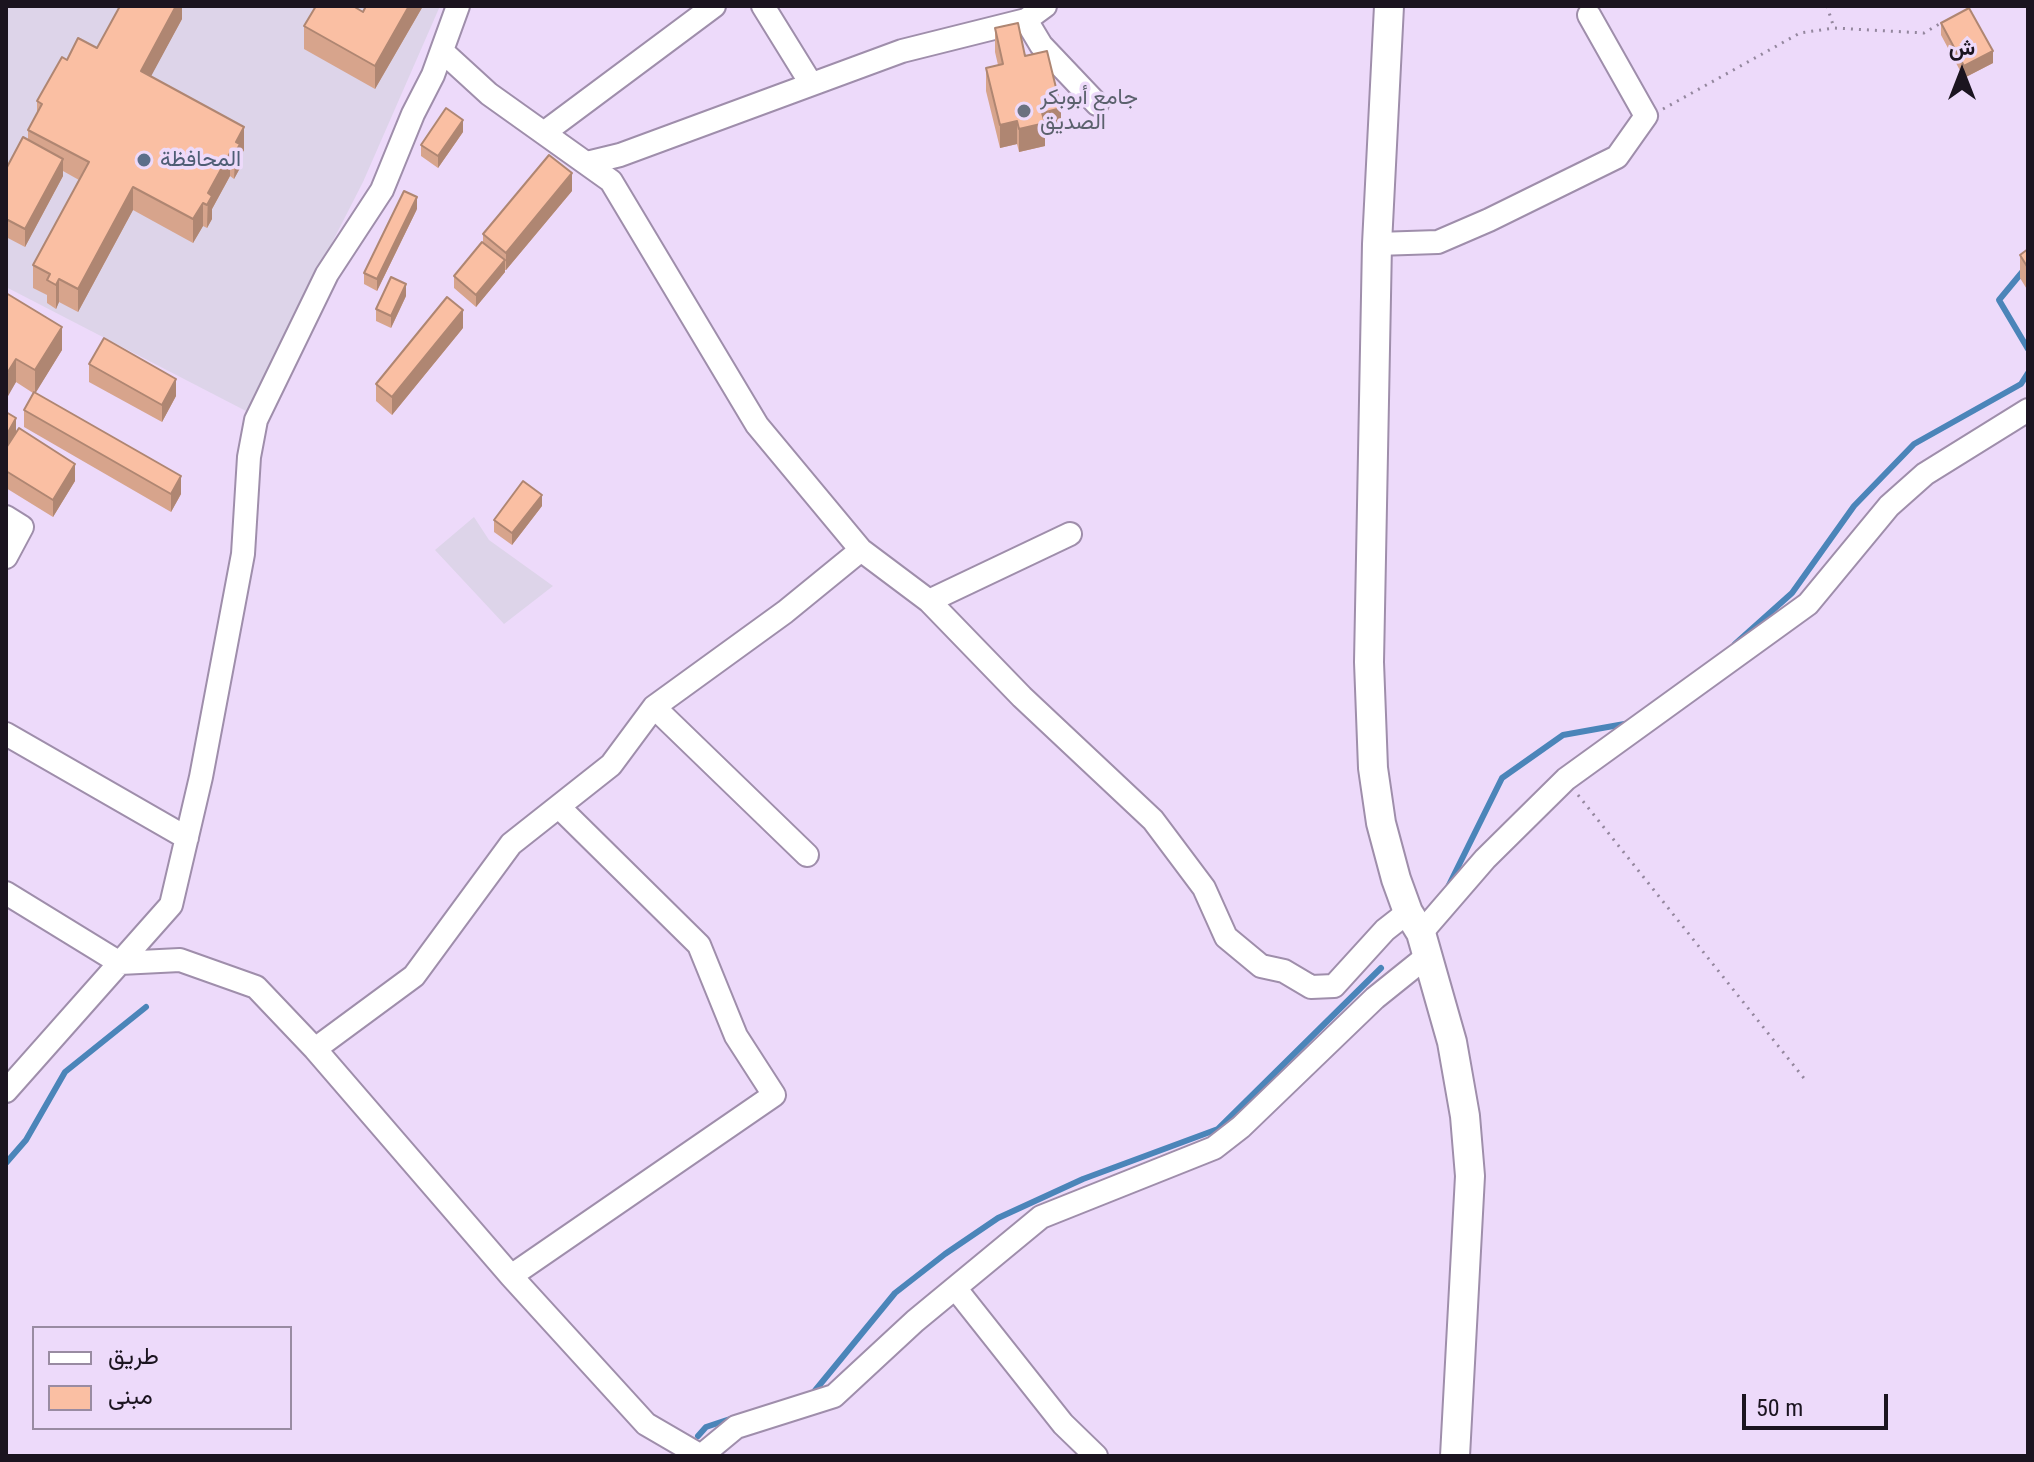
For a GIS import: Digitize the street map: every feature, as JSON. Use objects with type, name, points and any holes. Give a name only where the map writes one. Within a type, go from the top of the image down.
[{"type":"main road","points":[[1389,6],[1377,244],[1369,662],[1373,768],[1381,823],[1452,1042],[1470,1176],[1455,1456]]},
{"type":"street","points":[[6,1091],[171,905],[243,554],[249,457],[261,405],[327,274],[382,190],[458,6]]},
{"type":"street","points":[[545,132],[714,6]]},
{"type":"street","points":[[763,6],[810,82]]},
{"type":"street","points":[[587,163],[620,155],[810,82],[902,51],[1026,20],[1045,6]]},
{"type":"street","points":[[1377,244],[1438,242],[1617,157],[1646,116],[1589,15]]},
{"type":"street","points":[[1026,20],[1041,45],[1097,104]]},
{"type":"street","points":[[442,51],[489,94],[611,181],[757,425],[861,550],[929,601],[1022,697],[1153,820],[1204,888],[1226,937],[1261,966],[1284,971],[1311,987],[1334,986],[1385,930],[1418,934]]},
{"type":"street","points":[[6,893],[120,963],[180,960],[256,987],[315,1049],[511,1276],[646,1424],[701,1456],[736,1427],[834,1396],[1041,1217],[1214,1148],[1252,1117],[1375,998],[1418,934],[1485,859],[1566,779],[1808,604],[1889,506],[1925,474],[2028,410]]},
{"type":"street","points":[[6,517],[22,527],[6,557]]},
{"type":"street","points":[[929,601],[1070,534]]},
{"type":"street","points":[[315,1049],[414,976],[511,844],[611,765],[654,707],[785,612],[861,550]]},
{"type":"street","points":[[654,707],[807,855]]},
{"type":"street","points":[[6,734],[187,838]]},
{"type":"street","points":[[511,1276],[774,1095],[736,1036],[699,945],[559,807]]},
{"type":"street","points":[[956,1289],[1063,1424],[1096,1456]]},
{"type":"path","points":[[1827,6],[1834,28]]},
{"type":"path","points":[[1646,116],[1678,103],[1800,33],[1834,28],[1924,33],[1948,19]]},
{"type":"path","points":[[1566,779],[1807,1082]]},
{"type":"shaded area","points":[[8,6],[440,6],[363,182],[246,411],[6,287]]},
{"type":"shaded area","points":[[474,517],[489,540],[553,586],[504,624],[435,550]]},
{"type":"building","points":[[120,6],[176,6],[141,71],[244,127],[236,142],[240,144],[234,155],[230,153],[208,193],[212,196],[207,205],[203,203],[193,219],[133,187],[78,289],[59,279],[56,285],[47,280],[50,274],[33,265],[89,162],[28,130],[42,104],[37,101],[62,57],[67,60],[78,38],[97,48]]},
{"type":"building","points":[[316,6],[353,6],[363,12],[366,6],[409,6],[375,66],[304,26]]},
{"type":"building","points":[[1969,8],[1993,51],[1964,66],[1941,23]]},
{"type":"building","name":"جامع أبوبكر الصديق","points":[[1018,23],[1025,56],[1047,51],[1061,108],[1042,113],[1045,123],[1019,129],[1017,121],[1000,125],[986,68],[1003,64],[995,28]]},
{"type":"building","points":[[446,108],[463,120],[438,156],[421,145]]},
{"type":"building","points":[[23,137],[63,159],[25,229],[6,219],[6,169]]},
{"type":"building","points":[[549,155],[572,173],[506,253],[483,234]]},
{"type":"building","points":[[404,191],[417,197],[377,279],[364,273]]},
{"type":"building","points":[[482,242],[505,260],[476,295],[454,276]]},
{"type":"building","points":[[2028,249],[2028,268],[2020,255]]},
{"type":"building","points":[[391,277],[406,284],[391,316],[376,309]]},
{"type":"building","points":[[6,293],[62,327],[35,370],[16,359],[6,375]]},
{"type":"building","points":[[447,297],[463,310],[392,397],[376,384]]},
{"type":"building","points":[[104,338],[176,379],[162,405],[89,364]]},
{"type":"building","points":[[34,392],[181,476],[171,494],[24,410]]},
{"type":"building","points":[[6,412],[16,418],[6,436]]},
{"type":"building","points":[[19,428],[75,464],[53,500],[6,471],[6,448]]},
{"type":"building","points":[[523,481],[542,495],[512,533],[494,520]]},
{"type":"waterway","points":[[2028,265],[1999,300],[2028,349]]},
{"type":"waterway","points":[[1735,644],[1792,593],[1854,506],[1914,444],[2021,384],[2028,373]]},
{"type":"waterway","points":[[1448,887],[1502,778],[1563,735],[1630,723]]},
{"type":"waterway","points":[[813,1393],[895,1293],[945,1254],[998,1218],[1083,1179],[1218,1129],[1381,968]]},
{"type":"waterway","points":[[6,1163],[26,1140],[65,1072],[146,1007]]},
{"type":"waterway","points":[[698,1436],[706,1427],[733,1418]]},
{"type":"place","name":"جامع أبوبكر الصديق","points":[[1024,111]]},
{"type":"place","name":"المحافظة","points":[[144,160]]}]
